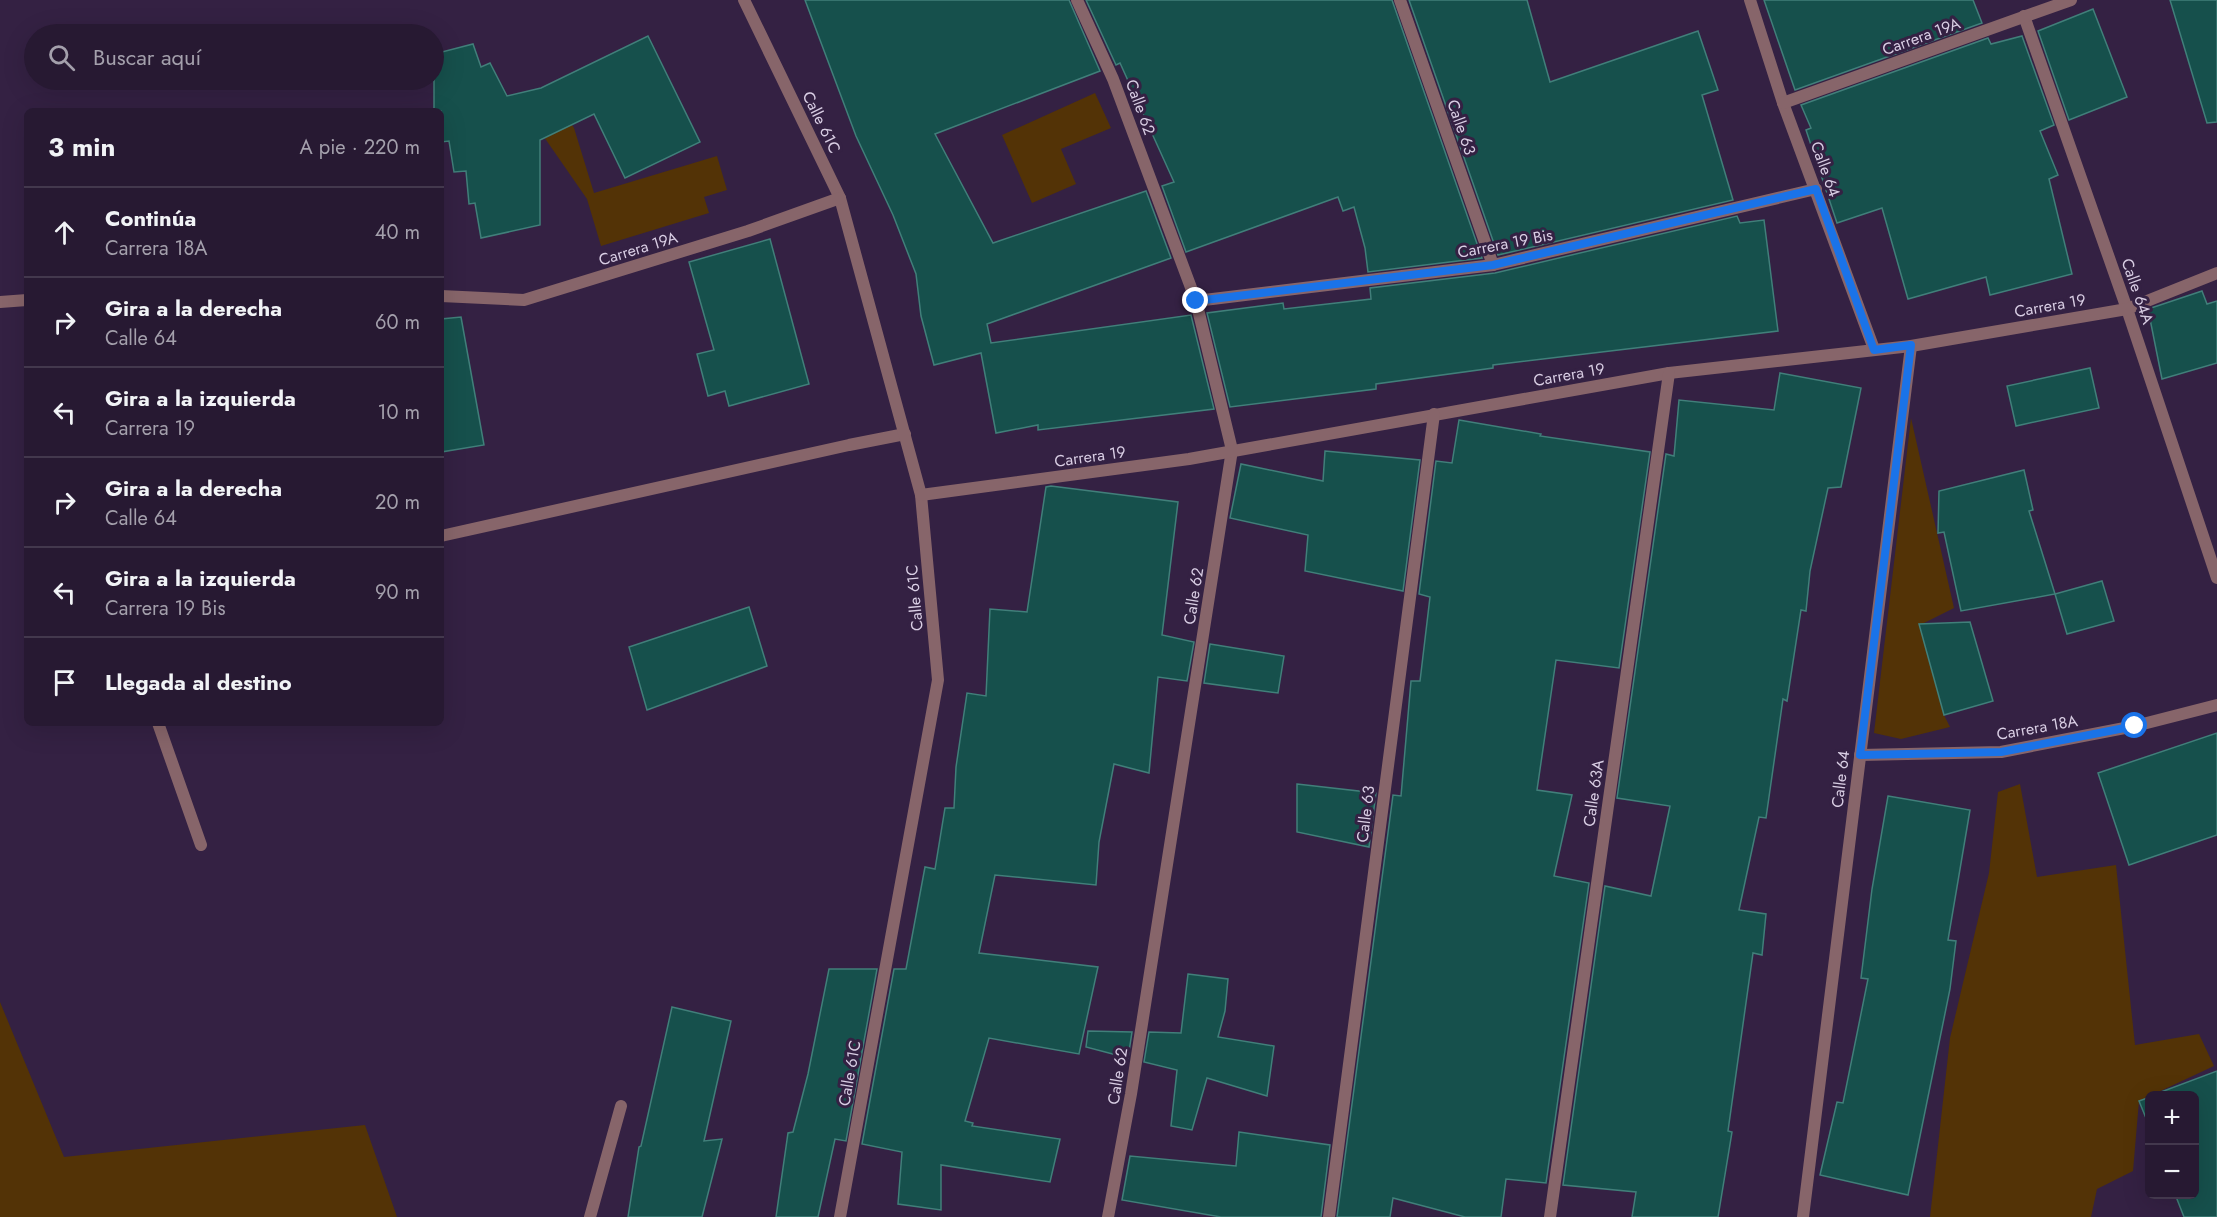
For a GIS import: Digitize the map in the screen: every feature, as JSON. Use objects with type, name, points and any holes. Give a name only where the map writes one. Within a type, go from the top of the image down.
[{"type":"street","name":"Calle 61C","points":[[744,0],[840,198],[921,495],[938,680],[840,1217]]},
{"type":"street","name":"Calle 62","points":[[1077,0],[1113,79],[1196,301],[1232,450],[1133,1082],[1108,1217]]},
{"type":"street","name":"Calle 63","points":[[1400,0],[1493,265]]},
{"type":"street","name":"Calle 64","points":[[1750,0],[1784,103],[1874,350]]},
{"type":"street","name":"Carrera 19A","points":[[1784,103],[2071,0]]},
{"type":"street","name":"Calle 64A","points":[[2024,16],[2127,309],[2217,578]]},
{"type":"street","name":"Carrera 19 Bis","points":[[1196,301],[1493,265],[1816,189]]},
{"type":"street","name":"Carrera 19A","points":[[444,296],[524,300],[748,231],[840,198]]},
{"type":"street","name":"Carrera 19","points":[[921,495],[1189,459],[1669,373],[1911,345],[2127,309],[2217,273]]},
{"type":"street","points":[[0,302],[24,300]]},
{"type":"street","name":"Calle 64","points":[[1803,1217],[1911,345]]},
{"type":"street","name":"Calle 63A","points":[[1550,1217],[1669,373]]},
{"type":"street","name":"Calle 63","points":[[1329,1217],[1434,414]]},
{"type":"street","points":[[444,535],[904,434]]},
{"type":"street","name":"Carrera 18A","points":[[1860,755],[2001,752],[2135,726],[2217,705]]},
{"type":"street","points":[[159,726],[201,845]]},
{"type":"street","points":[[591,1214],[621,1106]]},
{"type":"shaded area","points":[[1095,93],[1111,128],[1061,149],[1076,184],[1032,203],[1002,135]]},
{"type":"shaded area","points":[[551,94],[574,128],[594,193],[717,156],[727,190],[704,197],[709,213],[601,246],[587,199],[526,111]]},
{"type":"shaded area","points":[[1911,418],[1954,608],[1920,625],[1944,715],[1950,727],[1901,739],[1874,733]]},
{"type":"shaded area","points":[[2020,784],[2037,877],[2116,865],[2135,1045],[2199,1034],[2214,1066],[2160,1091],[2145,1091],[2145,1098],[2139,1101],[2133,1171],[2097,1189],[2091,1217],[1930,1217],[1950,1038],[1989,873],[1998,792]]},
{"type":"shaded area","points":[[0,1002],[64,1157],[365,1125],[397,1217],[0,1217]]},
{"type":"building","points":[[805,0],[1069,0],[1100,71],[935,134],[993,243],[1146,191],[1171,258],[987,324],[991,343],[1191,315],[1214,409],[1038,430],[1038,425],[996,433],[981,353],[934,365],[921,316],[916,274],[893,215],[856,136]]},
{"type":"building","points":[[1086,0],[1392,0],[1482,258],[1368,272],[1365,248],[1354,207],[1343,211],[1338,197],[1186,252],[1162,186],[1174,182],[1120,63],[1116,65]]},
{"type":"building","points":[[1409,0],[1527,0],[1550,82],[1698,31],[1718,90],[1702,95],[1733,200],[1498,255]]},
{"type":"building","points":[[1764,0],[1973,0],[1982,23],[1795,90]]},
{"type":"building","points":[[2170,0],[2217,0],[2217,122],[2207,123]]},
{"type":"building","points":[[2093,9],[2127,97],[2069,120],[2038,31]]},
{"type":"building","points":[[648,36],[700,142],[625,178],[594,114],[540,140],[540,225],[481,238],[475,203],[469,204],[466,171],[454,172],[449,141],[444,142],[444,108],[434,108],[434,90],[444,90],[444,51],[473,44],[481,67],[490,63],[507,96],[541,88]]},
{"type":"building","points":[[2022,36],[2054,125],[2040,131],[2058,175],[2049,179],[2072,274],[1990,295],[1986,277],[1908,299],[1882,208],[1837,223],[1806,130],[1811,128],[1801,105],[1988,38],[1991,44]]},
{"type":"building","points":[[1737,216],[1740,223],[1764,220],[1778,331],[1493,365],[1493,368],[1376,384],[1376,389],[1230,407],[1207,313],[1283,303],[1284,309],[1371,299],[1370,288],[1495,273]]},
{"type":"building","points":[[770,239],[809,384],[729,406],[725,391],[708,396],[697,354],[714,350],[689,262]]},
{"type":"building","points":[[2202,291],[2207,304],[2217,301],[2217,363],[2162,379],[2148,309]]},
{"type":"building","points":[[461,317],[484,445],[444,452],[444,319]]},
{"type":"building","points":[[2090,368],[2099,408],[2016,426],[2007,386]]},
{"type":"building","points":[[1780,373],[1861,388],[1841,487],[1828,488],[1810,571],[1806,611],[1801,610],[1787,701],[1783,699],[1766,818],[1759,817],[1739,910],[1766,914],[1762,955],[1753,953],[1728,1131],[1732,1132],[1718,1217],[1632,1217],[1636,1192],[1563,1185],[1605,886],[1651,896],[1670,806],[1617,798],[1666,454],[1674,456],[1679,400],[1774,410]]},
{"type":"building","points":[[1459,420],[1541,434],[1540,436],[1650,452],[1619,668],[1556,660],[1537,790],[1572,795],[1554,876],[1589,883],[1546,1183],[1506,1179],[1501,1217],[1465,1217],[1393,1198],[1390,1217],[1337,1217],[1393,795],[1401,796],[1411,681],[1420,681],[1430,597],[1419,594],[1436,461],[1452,463]]},
{"type":"building","points":[[1325,451],[1420,460],[1403,591],[1305,571],[1308,535],[1230,518],[1241,464],[1323,481]]},
{"type":"building","points":[[2024,470],[2033,510],[2029,511],[2055,594],[1961,611],[1944,532],[1938,533],[1939,491]]},
{"type":"building","points":[[1046,487],[1178,502],[1162,635],[1194,642],[1187,681],[1158,677],[1149,773],[1114,764],[1099,842],[1096,885],[995,875],[979,953],[1098,967],[1079,1054],[989,1038],[965,1121],[973,1123],[972,1126],[1060,1139],[1050,1182],[941,1165],[941,1210],[898,1204],[902,1152],[862,1144],[894,969],[906,969],[925,867],[935,869],[945,808],[954,808],[956,767],[967,693],[986,696],[990,609],[1027,612]]},
{"type":"building","points":[[2102,581],[2114,621],[2067,634],[2055,594]]},
{"type":"building","points":[[749,607],[767,666],[647,710],[629,647]]},
{"type":"building","points":[[1970,622],[1993,701],[1944,715],[1919,624]]},
{"type":"building","points":[[1210,644],[1284,656],[1278,693],[1204,683]]},
{"type":"building","points":[[2217,733],[2217,835],[2129,865],[2098,773]]},
{"type":"building","points":[[1297,784],[1376,793],[1369,847],[1297,832]]},
{"type":"building","points":[[1888,796],[1970,810],[1948,940],[1956,941],[1950,989],[1908,1195],[1820,1175],[1837,1102],[1843,1103],[1868,979],[1861,978],[1872,889]]},
{"type":"building","points":[[829,969],[877,969],[846,1141],[835,1139],[818,1217],[776,1217],[788,1133],[793,1132],[808,1074]]},
{"type":"building","points":[[1188,974],[1228,979],[1225,1011],[1218,1037],[1274,1046],[1267,1096],[1207,1078],[1192,1130],[1171,1126],[1177,1070],[1144,1062],[1149,1032],[1181,1033]]},
{"type":"building","points":[[672,1007],[731,1021],[704,1141],[722,1139],[702,1217],[628,1217],[639,1147]]},
{"type":"building","points":[[1088,1031],[1132,1032],[1128,1058],[1086,1047]]},
{"type":"building","points":[[2217,1071],[2217,1217],[2184,1217],[2177,1199],[2199,1199],[2199,1091],[2164,1091]]},
{"type":"building","points":[[2145,1099],[2145,1116],[2139,1101]]},
{"type":"building","points":[[1239,1132],[1330,1145],[1321,1217],[1221,1217],[1122,1200],[1130,1156],[1236,1166]]},
{"type":"route","points":[[1196,301],[1493,265],[1816,189],[1874,350],[1911,345],[1860,755],[2001,752],[2135,726]]}]
